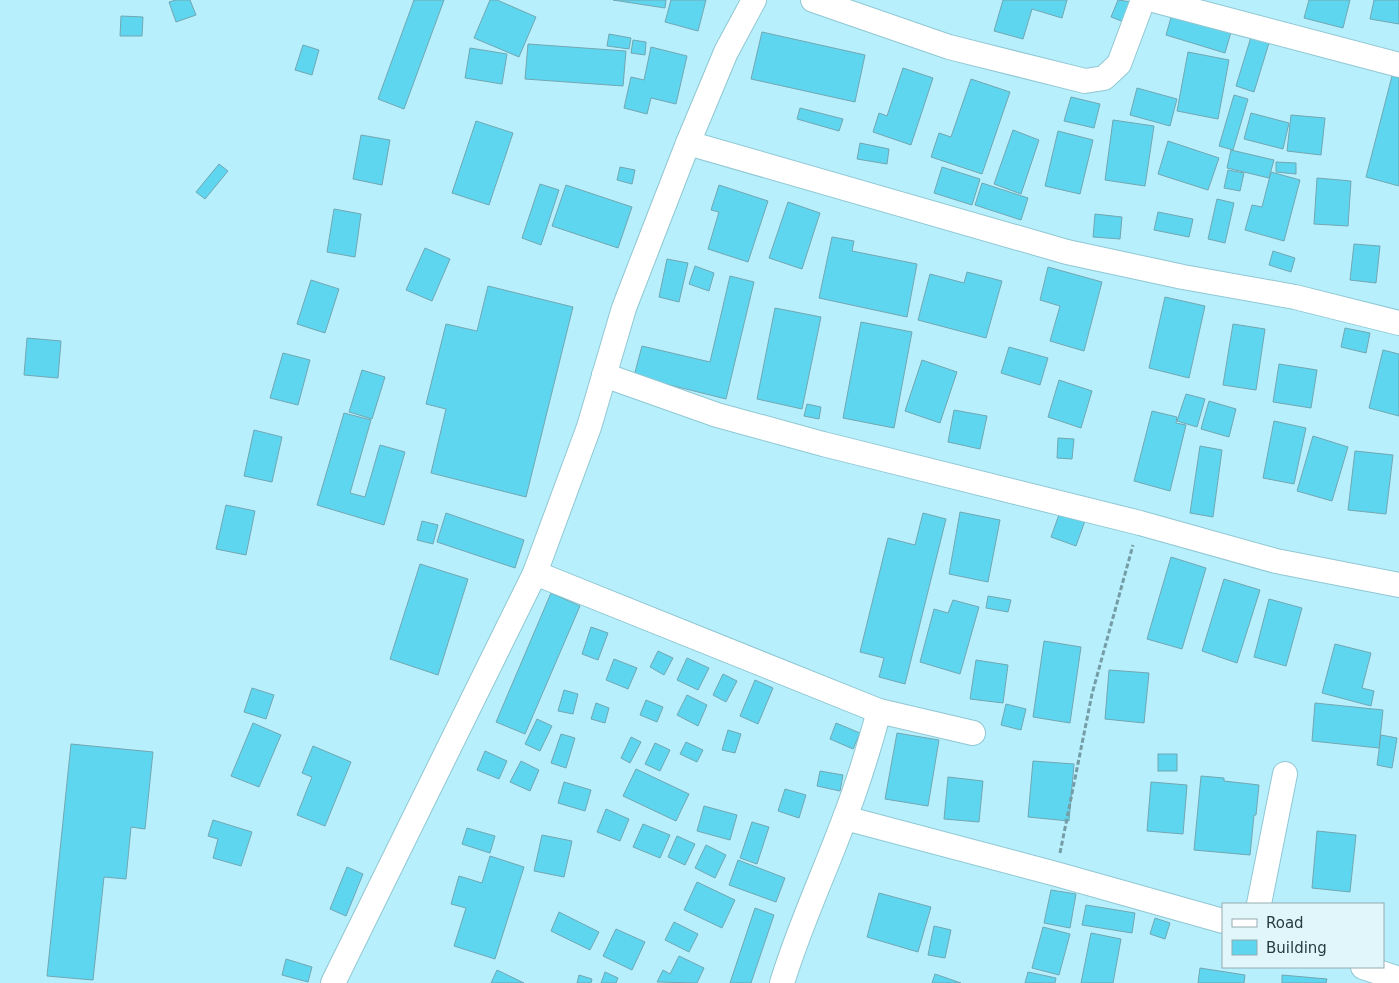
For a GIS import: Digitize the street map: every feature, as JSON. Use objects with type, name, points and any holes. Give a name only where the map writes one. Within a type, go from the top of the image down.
[{"type":"street","points":[[334,983],[535,573],[589,426],[624,308],[688,143],[726,52],[754,0]]},
{"type":"street","points":[[813,0],[949,47],[1085,81],[1104,78],[1119,64],[1143,0]]},
{"type":"street","points":[[1153,0],[1399,65]]},
{"type":"street","points":[[688,143],[1067,252],[1183,277],[1295,297],[1399,322]]},
{"type":"street","points":[[604,375],[718,415],[824,444],[1140,523],[1276,562],[1399,584]]},
{"type":"street","points":[[535,573],[879,711],[973,733]]},
{"type":"street","points":[[782,983],[790,957],[865,762],[879,711]]},
{"type":"street","points":[[1259,903],[1284,774]]},
{"type":"street","points":[[845,818],[1222,921]]},
{"type":"street","points":[[1366,968],[1399,979]]},
{"type":"path","points":[[1056,874],[1092,694],[1140,523]]},
{"type":"building","points":[[190,0],[196,15],[176,22],[169,2]]},
{"type":"building","points":[[414,0],[444,0],[404,109],[378,99]]},
{"type":"building","points":[[490,0],[497,0],[536,17],[519,57],[474,38]]},
{"type":"building","points":[[613,0],[666,0],[665,8]]},
{"type":"building","points":[[671,0],[706,0],[698,31],[665,22]]},
{"type":"building","points":[[1003,0],[1067,0],[1062,18],[1032,9],[1023,39],[994,31]]},
{"type":"building","points":[[1118,0],[1132,2],[1124,22],[1111,17]]},
{"type":"building","points":[[1309,0],[1350,0],[1343,28],[1304,18]]},
{"type":"building","points":[[1374,0],[1399,0],[1399,24],[1370,19]]},
{"type":"building","points":[[1172,14],[1231,32],[1225,53],[1166,35]]},
{"type":"building","points":[[121,16],[143,17],[142,36],[120,36]]},
{"type":"building","points":[[762,32],[865,55],[855,102],[751,79]]},
{"type":"building","points":[[609,34],[631,38],[629,49],[607,46]]},
{"type":"building","points":[[1251,37],[1269,43],[1254,92],[1236,86]]},
{"type":"building","points":[[633,40],[646,42],[645,55],[631,53]]},
{"type":"building","points":[[528,44],[626,51],[623,86],[525,79]]},
{"type":"building","points":[[303,45],[319,50],[312,75],[295,70]]},
{"type":"building","points":[[651,47],[687,56],[676,104],[651,98],[647,114],[624,108],[631,77],[644,80]]},
{"type":"building","points":[[470,48],[507,54],[502,84],[465,78]]},
{"type":"building","points":[[1188,52],[1229,60],[1218,119],[1177,111]]},
{"type":"building","points":[[903,68],[933,78],[911,145],[873,132],[879,113],[887,116]]},
{"type":"building","points":[[1392,76],[1399,78],[1399,186],[1366,177]]},
{"type":"building","points":[[971,79],[1010,92],[982,174],[931,157],[939,133],[951,137]]},
{"type":"building","points":[[1137,88],[1177,99],[1170,126],[1130,115]]},
{"type":"building","points":[[1234,95],[1248,99],[1233,150],[1219,146]]},
{"type":"building","points":[[1071,97],[1100,104],[1094,128],[1064,121]]},
{"type":"building","points":[[800,108],[843,119],[839,131],[797,119]]},
{"type":"building","points":[[1251,113],[1289,123],[1283,149],[1244,139]]},
{"type":"building","points":[[1291,115],[1325,118],[1321,155],[1287,151]]},
{"type":"building","points":[[1113,120],[1154,126],[1145,186],[1105,180]]},
{"type":"building","points":[[476,121],[513,133],[489,205],[452,193]]},
{"type":"building","points":[[1013,130],[1039,140],[1021,194],[994,184]]},
{"type":"building","points":[[1058,131],[1093,140],[1080,194],[1045,186]]},
{"type":"building","points":[[361,135],[390,140],[382,185],[353,179]]},
{"type":"building","points":[[1168,141],[1219,158],[1208,190],[1158,174]]},
{"type":"building","points":[[860,143],[889,149],[887,164],[857,159]]},
{"type":"building","points":[[1231,150],[1274,160],[1269,178],[1227,168]]},
{"type":"building","points":[[1276,162],[1296,163],[1296,174],[1276,172]]},
{"type":"building","points":[[219,164],[228,171],[205,199],[196,192]]},
{"type":"building","points":[[620,167],[635,170],[632,184],[617,180]]},
{"type":"building","points":[[942,167],[980,179],[972,205],[934,193]]},
{"type":"building","points":[[1228,170],[1244,173],[1240,191],[1224,188]]},
{"type":"building","points":[[1271,172],[1300,180],[1284,241],[1245,230],[1252,205],[1262,207]]},
{"type":"building","points":[[1317,178],[1351,181],[1348,226],[1314,224]]},
{"type":"building","points":[[982,183],[1028,198],[1021,220],[975,205]]},
{"type":"building","points":[[540,184],[559,190],[541,245],[522,238]]},
{"type":"building","points":[[566,185],[632,207],[618,248],[552,226]]},
{"type":"building","points":[[719,185],[768,201],[748,262],[708,249],[719,212],[711,210]]},
{"type":"building","points":[[1217,199],[1234,203],[1225,243],[1208,239]]},
{"type":"building","points":[[788,202],[820,213],[802,269],[769,258]]},
{"type":"building","points":[[334,209],[361,214],[355,257],[327,252]]},
{"type":"building","points":[[1158,212],[1193,219],[1189,237],[1154,230]]},
{"type":"building","points":[[1095,214],[1122,217],[1120,239],[1093,237]]},
{"type":"building","points":[[832,237],[854,241],[852,251],[917,264],[907,317],[819,298]]},
{"type":"building","points":[[1354,244],[1380,246],[1376,283],[1350,280]]},
{"type":"building","points":[[425,248],[450,259],[432,301],[406,290]]},
{"type":"building","points":[[1273,251],[1295,258],[1291,272],[1269,265]]},
{"type":"building","points":[[667,259],[688,263],[679,302],[659,297]]},
{"type":"building","points":[[695,266],[714,273],[709,291],[689,284]]},
{"type":"building","points":[[1048,267],[1102,282],[1084,351],[1050,341],[1060,306],[1040,300]]},
{"type":"building","points":[[967,272],[1002,281],[986,338],[918,320],[930,274],[964,283]]},
{"type":"building","points":[[730,276],[754,282],[726,399],[634,376],[642,346],[710,362]]},
{"type":"building","points":[[311,280],[339,289],[325,333],[297,324]]},
{"type":"building","points":[[488,286],[573,307],[526,497],[431,473],[446,409],[426,404],[446,324],[477,331]]},
{"type":"building","points":[[1165,297],[1205,306],[1189,378],[1149,368]]},
{"type":"building","points":[[775,308],[821,317],[802,409],[757,399]]},
{"type":"building","points":[[861,322],[912,332],[894,428],[843,418]]},
{"type":"building","points":[[1233,324],[1265,329],[1256,390],[1223,385]]},
{"type":"building","points":[[1345,328],[1370,333],[1366,353],[1341,347]]},
{"type":"building","points":[[27,338],[61,341],[58,378],[24,375]]},
{"type":"building","points":[[1009,347],[1048,358],[1040,385],[1001,373]]},
{"type":"building","points":[[1383,350],[1399,354],[1399,416],[1369,408]]},
{"type":"building","points":[[283,353],[310,360],[298,405],[270,398]]},
{"type":"building","points":[[922,360],[957,372],[940,423],[905,411]]},
{"type":"building","points":[[1279,364],[1317,370],[1311,408],[1273,402]]},
{"type":"building","points":[[362,370],[385,377],[372,419],[349,412]]},
{"type":"building","points":[[1059,380],[1092,391],[1081,428],[1048,417]]},
{"type":"building","points":[[1186,394],[1205,399],[1197,427],[1177,421]]},
{"type":"building","points":[[1209,401],[1236,409],[1229,437],[1201,429]]},
{"type":"building","points":[[807,404],[821,407],[819,419],[804,416]]},
{"type":"building","points":[[954,410],[987,416],[980,449],[948,442]]},
{"type":"building","points":[[1152,411],[1177,417],[1176,423],[1186,425],[1170,491],[1134,481]]},
{"type":"building","points":[[344,413],[371,420],[350,493],[365,497],[380,445],[405,452],[384,525],[317,505]]},
{"type":"building","points":[[1274,421],[1306,428],[1294,484],[1263,478]]},
{"type":"building","points":[[254,430],[282,437],[272,482],[244,476]]},
{"type":"building","points":[[1313,436],[1348,447],[1332,501],[1297,491]]},
{"type":"building","points":[[1058,438],[1074,439],[1072,459],[1057,458]]},
{"type":"building","points":[[1200,446],[1222,450],[1213,517],[1190,513]]},
{"type":"building","points":[[1355,451],[1393,455],[1386,514],[1348,510]]},
{"type":"building","points":[[226,505],[255,511],[246,555],[216,549]]},
{"type":"building","points":[[1061,509],[1086,518],[1076,546],[1051,537]]},
{"type":"building","points":[[960,512],[1000,520],[988,582],[949,574]]},
{"type":"building","points":[[446,513],[524,540],[515,568],[437,542]]},
{"type":"building","points":[[923,513],[946,519],[905,684],[879,677],[884,658],[860,652],[888,538],[915,545]]},
{"type":"building","points":[[422,521],[438,525],[433,544],[417,540]]},
{"type":"building","points":[[1171,557],[1206,568],[1182,649],[1147,639]]},
{"type":"building","points":[[420,564],[468,579],[438,675],[390,659]]},
{"type":"building","points":[[1224,579],[1260,590],[1237,663],[1202,651]]},
{"type":"building","points":[[551,593],[580,606],[525,734],[496,722]]},
{"type":"building","points":[[988,596],[1011,600],[1008,612],[986,608]]},
{"type":"building","points":[[1269,599],[1302,608],[1286,666],[1254,657]]},
{"type":"building","points":[[953,600],[979,607],[960,674],[920,662],[934,609],[948,613]]},
{"type":"building","points":[[591,627],[608,633],[598,660],[582,654]]},
{"type":"building","points":[[1044,641],[1081,647],[1070,723],[1033,717]]},
{"type":"building","points":[[1335,644],[1371,653],[1362,688],[1374,691],[1371,706],[1322,693]]},
{"type":"building","points":[[658,651],[673,658],[664,675],[650,667]]},
{"type":"building","points":[[687,658],[709,668],[698,690],[677,680]]},
{"type":"building","points":[[614,659],[637,668],[628,689],[606,680]]},
{"type":"building","points":[[976,660],[1008,665],[1003,703],[970,699]]},
{"type":"building","points":[[1109,670],[1149,673],[1144,723],[1105,719]]},
{"type":"building","points":[[723,674],[737,681],[726,702],[713,695]]},
{"type":"building","points":[[755,680],[773,688],[758,724],[740,716]]},
{"type":"building","points":[[252,688],[274,695],[266,719],[244,712]]},
{"type":"building","points":[[564,690],[578,694],[573,714],[558,711]]},
{"type":"building","points":[[687,695],[707,705],[698,726],[677,715]]},
{"type":"building","points":[[646,700],[663,707],[657,722],[640,715]]},
{"type":"building","points":[[596,703],[609,708],[605,723],[591,719]]},
{"type":"building","points":[[1315,703],[1383,710],[1379,748],[1312,741]]},
{"type":"building","points":[[1006,704],[1026,709],[1021,730],[1001,725]]},
{"type":"building","points":[[537,719],[552,726],[540,751],[525,744]]},
{"type":"building","points":[[253,723],[281,735],[259,787],[231,776]]},
{"type":"building","points":[[836,723],[860,733],[853,749],[830,739]]},
{"type":"building","points":[[728,730],[741,734],[735,753],[722,750]]},
{"type":"building","points":[[897,733],[939,740],[928,806],[885,799]]},
{"type":"building","points":[[561,734],[575,738],[566,768],[551,763]]},
{"type":"building","points":[[1381,735],[1397,738],[1392,768],[1377,765]]},
{"type":"building","points":[[631,737],[641,742],[630,763],[621,758]]},
{"type":"building","points":[[686,742],[703,750],[697,762],[680,754]]},
{"type":"building","points":[[655,743],[670,750],[660,771],[645,764]]},
{"type":"building","points":[[71,744],[153,752],[145,829],[131,827],[126,879],[104,877],[93,980],[47,976]]},
{"type":"building","points":[[313,746],[351,762],[325,826],[297,815],[312,777],[302,773]]},
{"type":"building","points":[[485,751],[507,761],[499,779],[477,770]]},
{"type":"building","points":[[1158,754],[1177,754],[1177,771],[1158,771]]},
{"type":"building","points":[[521,761],[539,770],[530,791],[510,782]]},
{"type":"building","points":[[1033,761],[1074,764],[1069,821],[1028,817]]},
{"type":"building","points":[[636,769],[689,794],[676,821],[623,796]]},
{"type":"building","points":[[820,771],[843,775],[840,791],[817,786]]},
{"type":"building","points":[[1201,776],[1224,778],[1224,781],[1259,785],[1250,855],[1194,850]]},
{"type":"building","points":[[948,777],[983,781],[979,822],[944,819]]},
{"type":"building","points":[[564,782],[591,790],[585,811],[558,803]]},
{"type":"building","points":[[1151,782],[1187,785],[1183,834],[1147,831]]},
{"type":"building","points":[[785,789],[806,795],[799,818],[778,811]]},
{"type":"building","points":[[704,806],[737,815],[730,840],[697,831]]},
{"type":"building","points":[[606,809],[629,819],[620,841],[597,832]]},
{"type":"building","points":[[213,820],[252,832],[241,866],[213,858],[218,839],[208,836]]},
{"type":"building","points":[[752,822],[769,827],[757,864],[740,858]]},
{"type":"building","points":[[643,824],[670,835],[660,858],[633,847]]},
{"type":"building","points":[[467,828],[495,836],[490,853],[462,844]]},
{"type":"building","points":[[1317,831],[1356,835],[1350,892],[1312,888]]},
{"type":"building","points":[[542,835],[572,841],[564,877],[534,871]]},
{"type":"building","points":[[677,836],[695,844],[685,865],[668,857]]},
{"type":"building","points":[[706,845],[726,855],[715,878],[695,868]]},
{"type":"building","points":[[490,856],[524,867],[495,959],[454,946],[466,908],[451,904],[459,876],[482,883]]},
{"type":"building","points":[[738,860],[785,878],[776,902],[729,885]]},
{"type":"building","points":[[347,867],[363,874],[346,916],[330,909]]},
{"type":"building","points":[[697,882],[735,900],[722,928],[684,910]]},
{"type":"building","points":[[1051,890],[1076,894],[1070,928],[1044,923]]},
{"type":"building","points":[[879,893],[931,907],[918,952],[867,937]]},
{"type":"building","points":[[1086,905],[1135,913],[1132,933],[1082,925]]},
{"type":"building","points":[[755,908],[774,915],[751,983],[730,983]]},
{"type":"building","points":[[559,912],[599,932],[590,950],[551,931]]},
{"type":"building","points":[[1155,918],[1170,923],[1165,939],[1150,934]]},
{"type":"building","points":[[674,922],[698,934],[689,952],[665,940]]},
{"type":"building","points":[[934,926],[951,930],[945,958],[928,955]]},
{"type":"building","points":[[1043,927],[1070,934],[1059,975],[1032,968]]},
{"type":"building","points":[[616,929],[645,942],[632,970],[603,956]]},
{"type":"building","points":[[1091,933],[1121,939],[1113,983],[1081,983]]},
{"type":"building","points":[[679,956],[704,968],[697,983],[657,982],[663,970],[670,974]]},
{"type":"building","points":[[286,959],[312,967],[308,982],[282,975]]},
{"type":"building","points":[[1200,968],[1245,975],[1244,983],[1198,983]]},
{"type":"building","points":[[497,970],[524,983],[491,983]]},
{"type":"building","points":[[605,972],[618,978],[616,983],[601,983]]},
{"type":"building","points":[[1028,972],[1056,978],[1055,983],[1025,983]]},
{"type":"building","points":[[935,974],[961,983],[932,983]]},
{"type":"building","points":[[579,975],[592,979],[591,983],[577,983]]},
{"type":"building","points":[[1282,975],[1327,979],[1326,983],[1282,983]]}]
